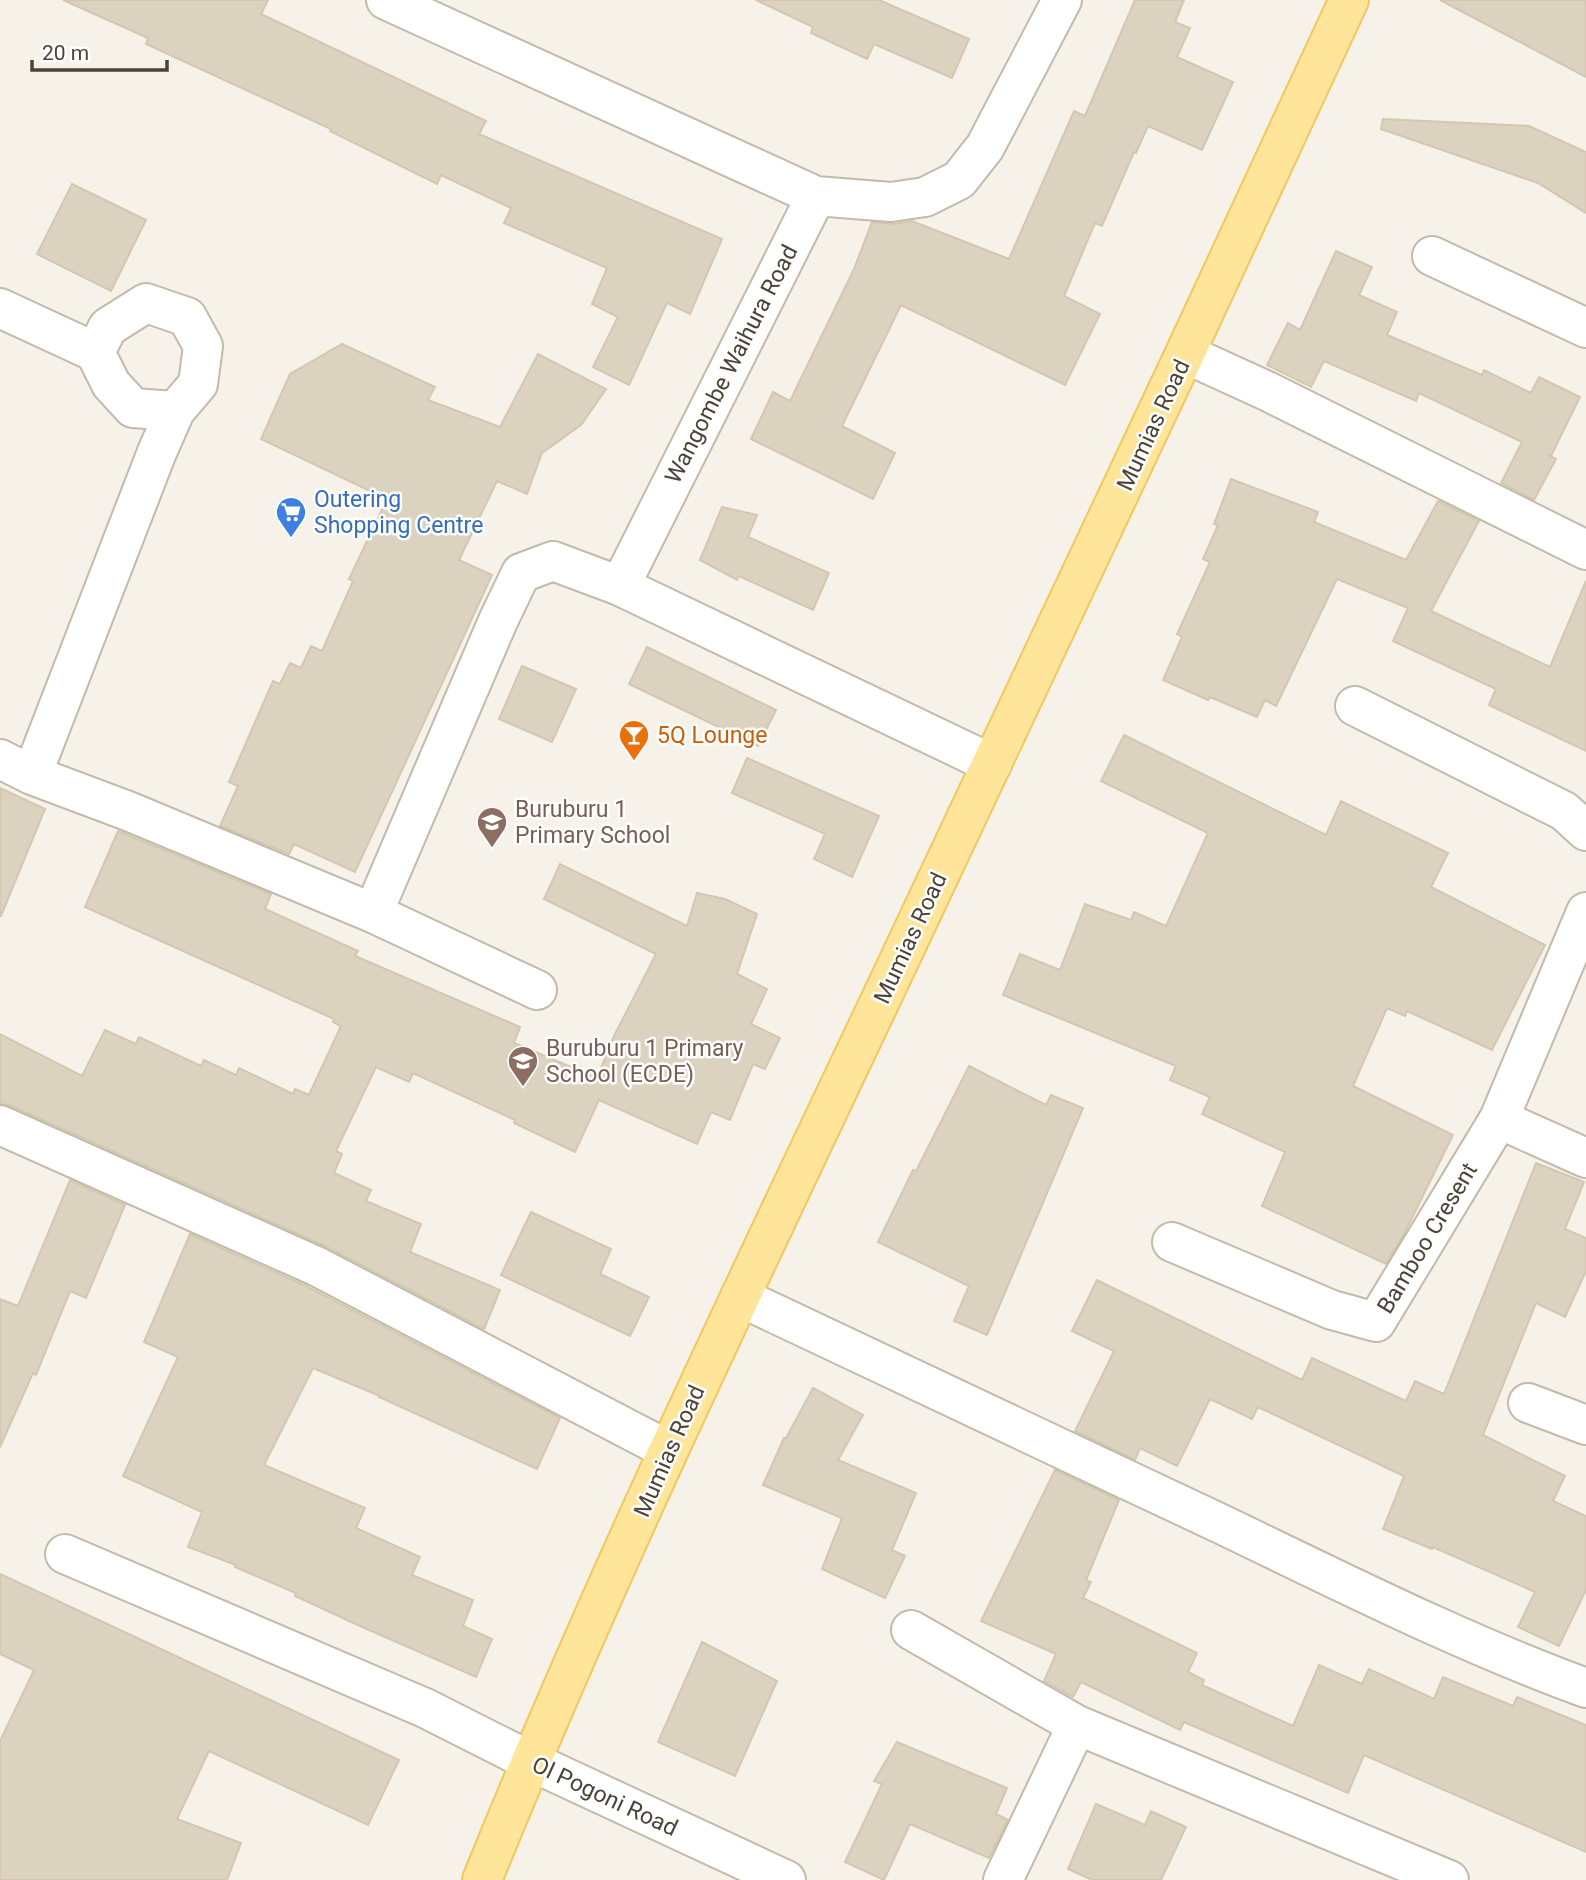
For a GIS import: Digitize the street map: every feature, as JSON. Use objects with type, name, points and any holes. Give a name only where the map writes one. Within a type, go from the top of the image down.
[{"type":"main road","name":"Mumias Road","points":[[482,1880],[530,1761],[668,1450],[1186,354],[1349,0]]},
{"type":"street","points":[[387,0],[816,196],[891,202],[925,197],[959,180],[985,147],[1062,0]]},
{"type":"street","name":"Wangombe Waihura Road","points":[[620,586],[816,196]]},
{"type":"street","points":[[1432,256],[1586,328]]},
{"type":"street","points":[[95,352],[108,327],[146,303],[187,317],[203,346],[198,384],[175,411],[16,767],[373,913],[537,990]]},
{"type":"street","points":[[0,308],[95,352],[111,384],[133,408],[175,411]]},
{"type":"street","points":[[1186,354],[1281,398],[1586,550]]},
{"type":"street","points":[[373,913],[521,573],[553,561],[620,586],[992,764]]},
{"type":"street","points":[[1355,706],[1564,811],[1586,831]]},
{"type":"street","points":[[1586,912],[1499,1119],[1586,1158]]},
{"type":"street","name":"Bamboo Cresent","points":[[1172,1242],[1332,1310],[1376,1322],[1499,1119]]},
{"type":"street","points":[[0,1125],[316,1266],[668,1450]]},
{"type":"street","points":[[740,1297],[1345,1586],[1518,1663],[1586,1688]]},
{"type":"street","points":[[1528,1403],[1586,1425]]},
{"type":"street","name":"Ol Pogoni Road","points":[[65,1554],[425,1708],[530,1761],[786,1880]]},
{"type":"street","points":[[911,1630],[1077,1725],[1449,1880]]},
{"type":"street","points":[[1003,1880],[1077,1725]]},
{"type":"building","points":[[63,0],[268,0],[261,14],[486,121],[479,134],[722,239],[690,314],[667,303],[629,385],[593,367],[618,317],[592,304],[607,268],[504,223],[511,208],[441,175],[437,184],[330,131],[331,129],[146,44],[148,38]]},
{"type":"building","points":[[756,0],[879,0],[969,39],[952,78],[874,44],[867,59],[811,33],[813,27]]},
{"type":"building","points":[[1135,0],[1184,0],[1175,22],[1190,28],[1177,57],[1233,82],[1202,150],[1148,126],[1102,226],[1095,223],[1064,296],[1100,314],[1065,385],[901,305],[842,426],[895,453],[873,499],[751,439],[773,392],[790,401],[854,269],[872,222],[894,224],[912,221],[1009,259],[1074,111],[1085,116]]},
{"type":"building","points":[[1440,0],[1586,0],[1586,77],[1520,42]]},
{"type":"building","points":[[1383,119],[1529,126],[1586,152],[1586,213],[1538,183],[1381,129]]},
{"type":"building","points":[[72,184],[146,220],[111,291],[37,254]]},
{"type":"building","points":[[1336,251],[1372,267],[1359,295],[1397,312],[1387,335],[1482,375],[1484,370],[1531,393],[1539,377],[1580,397],[1551,456],[1548,455],[1556,459],[1534,500],[1501,483],[1522,442],[1419,393],[1416,401],[1324,361],[1311,387],[1267,365],[1288,323],[1300,330]]},
{"type":"building","points":[[342,344],[435,387],[428,400],[500,427],[538,354],[606,389],[581,425],[542,453],[527,494],[497,481],[459,560],[492,575],[355,872],[294,844],[289,854],[220,826],[238,786],[229,782],[273,681],[280,684],[290,663],[301,668],[311,646],[322,651],[353,581],[349,579],[387,499],[261,439],[290,374]]},
{"type":"building","points":[[1231,479],[1318,512],[1314,522],[1406,560],[1438,501],[1479,521],[1431,611],[1550,667],[1586,581],[1586,751],[1489,705],[1496,689],[1393,641],[1408,608],[1337,579],[1276,706],[1265,700],[1257,717],[1210,697],[1208,700],[1163,680],[1182,637],[1177,634],[1210,562],[1203,559],[1218,525],[1214,524]]},
{"type":"building","points":[[722,507],[757,515],[748,537],[829,573],[813,610],[739,576],[737,580],[700,560]]},
{"type":"building","points":[[647,647],[776,710],[758,746],[629,684]]},
{"type":"building","points":[[522,666],[576,689],[552,742],[499,719]]},
{"type":"building","points":[[1124,735],[1326,835],[1341,801],[1448,853],[1431,887],[1545,945],[1492,1050],[1407,1011],[1405,1016],[1387,1008],[1353,1086],[1453,1135],[1404,1234],[1386,1264],[1262,1206],[1285,1152],[1202,1114],[1210,1097],[1170,1080],[1176,1066],[1003,995],[1020,954],[1060,970],[1085,904],[1131,920],[1134,912],[1166,926],[1208,833],[1101,781]]},
{"type":"building","points":[[747,758],[879,816],[852,877],[814,859],[825,834],[732,793]]},
{"type":"building","points":[[0,788],[45,809],[1,916],[0,916]]},
{"type":"building","points":[[118,831],[271,894],[265,909],[358,951],[355,956],[520,1027],[514,1043],[597,1078],[614,1036],[656,954],[544,899],[560,864],[687,926],[697,893],[725,899],[757,914],[737,974],[767,989],[751,1024],[780,1038],[765,1069],[753,1064],[730,1120],[711,1112],[697,1144],[599,1100],[575,1152],[514,1123],[515,1120],[413,1073],[409,1082],[376,1067],[336,1151],[342,1154],[334,1173],[371,1190],[366,1201],[421,1224],[410,1252],[500,1290],[484,1329],[325,1246],[9,1105],[0,1104],[0,1034],[82,1076],[105,1030],[136,1044],[139,1037],[201,1066],[204,1060],[236,1075],[239,1068],[293,1094],[295,1089],[309,1095],[341,1026],[333,1022],[334,1019],[85,907]]},
{"type":"building","points":[[969,1066],[1046,1105],[1051,1095],[1083,1108],[987,1335],[954,1321],[969,1286],[878,1242]]},
{"type":"building","points":[[1536,1163],[1584,1182],[1565,1229],[1586,1238],[1586,1271],[1565,1317],[1536,1303],[1483,1435],[1565,1476],[1553,1501],[1586,1516],[1586,1590],[1559,1646],[1518,1627],[1535,1592],[1433,1547],[1432,1549],[1383,1529],[1404,1476],[1258,1407],[1252,1419],[1210,1399],[1177,1466],[1140,1448],[1135,1460],[1075,1431],[1114,1351],[1072,1331],[1097,1280],[1302,1380],[1312,1358],[1406,1401],[1415,1381],[1444,1394]]},
{"type":"building","points":[[70,1180],[125,1205],[86,1298],[70,1291],[36,1375],[33,1373],[0,1447],[0,1299],[18,1306]]},
{"type":"building","points":[[531,1212],[611,1249],[600,1274],[649,1297],[630,1336],[501,1275]]},
{"type":"building","points":[[190,1234],[306,1286],[560,1418],[537,1469],[313,1368],[264,1465],[365,1508],[356,1528],[420,1557],[412,1575],[473,1600],[463,1626],[492,1639],[476,1677],[295,1596],[296,1593],[235,1567],[236,1565],[188,1547],[202,1512],[123,1476],[178,1357],[144,1342]]},
{"type":"building","points":[[813,1388],[863,1415],[838,1460],[916,1493],[892,1550],[905,1556],[885,1598],[822,1569],[842,1518],[763,1485],[784,1438]]},
{"type":"building","points":[[1055,1470],[1119,1500],[1086,1580],[1091,1582],[1083,1598],[1197,1653],[1188,1672],[1204,1680],[1202,1685],[1293,1726],[1319,1665],[1362,1684],[1369,1669],[1434,1699],[1443,1677],[1513,1706],[1517,1697],[1586,1725],[1586,1852],[1364,1755],[1348,1793],[1184,1722],[1180,1730],[1081,1682],[1073,1697],[1044,1681],[1056,1654],[981,1621]]},
{"type":"building","points":[[0,1574],[399,1760],[368,1825],[209,1751],[177,1819],[241,1843],[227,1880],[0,1880],[0,1741],[34,1670],[0,1654]]},
{"type":"building","points":[[702,1642],[777,1681],[735,1776],[658,1742]]},
{"type":"building","points":[[897,1742],[1007,1788],[996,1814],[1008,1820],[989,1858],[910,1824],[884,1880],[845,1862],[882,1784],[874,1781]]},
{"type":"building","points":[[1096,1804],[1145,1825],[1151,1811],[1186,1827],[1161,1880],[1092,1880],[1068,1869]]},
{"type":"place","name":"Outering Shopping Centre","points":[[291,539]]},
{"type":"place","name":"5Q Lounge","points":[[634,762]]},
{"type":"place","name":"Buruburu 1 Primary School","points":[[492,849]]},
{"type":"place","name":"Buruburu 1 Primary School (ECDE)","points":[[523,1088]]}]
